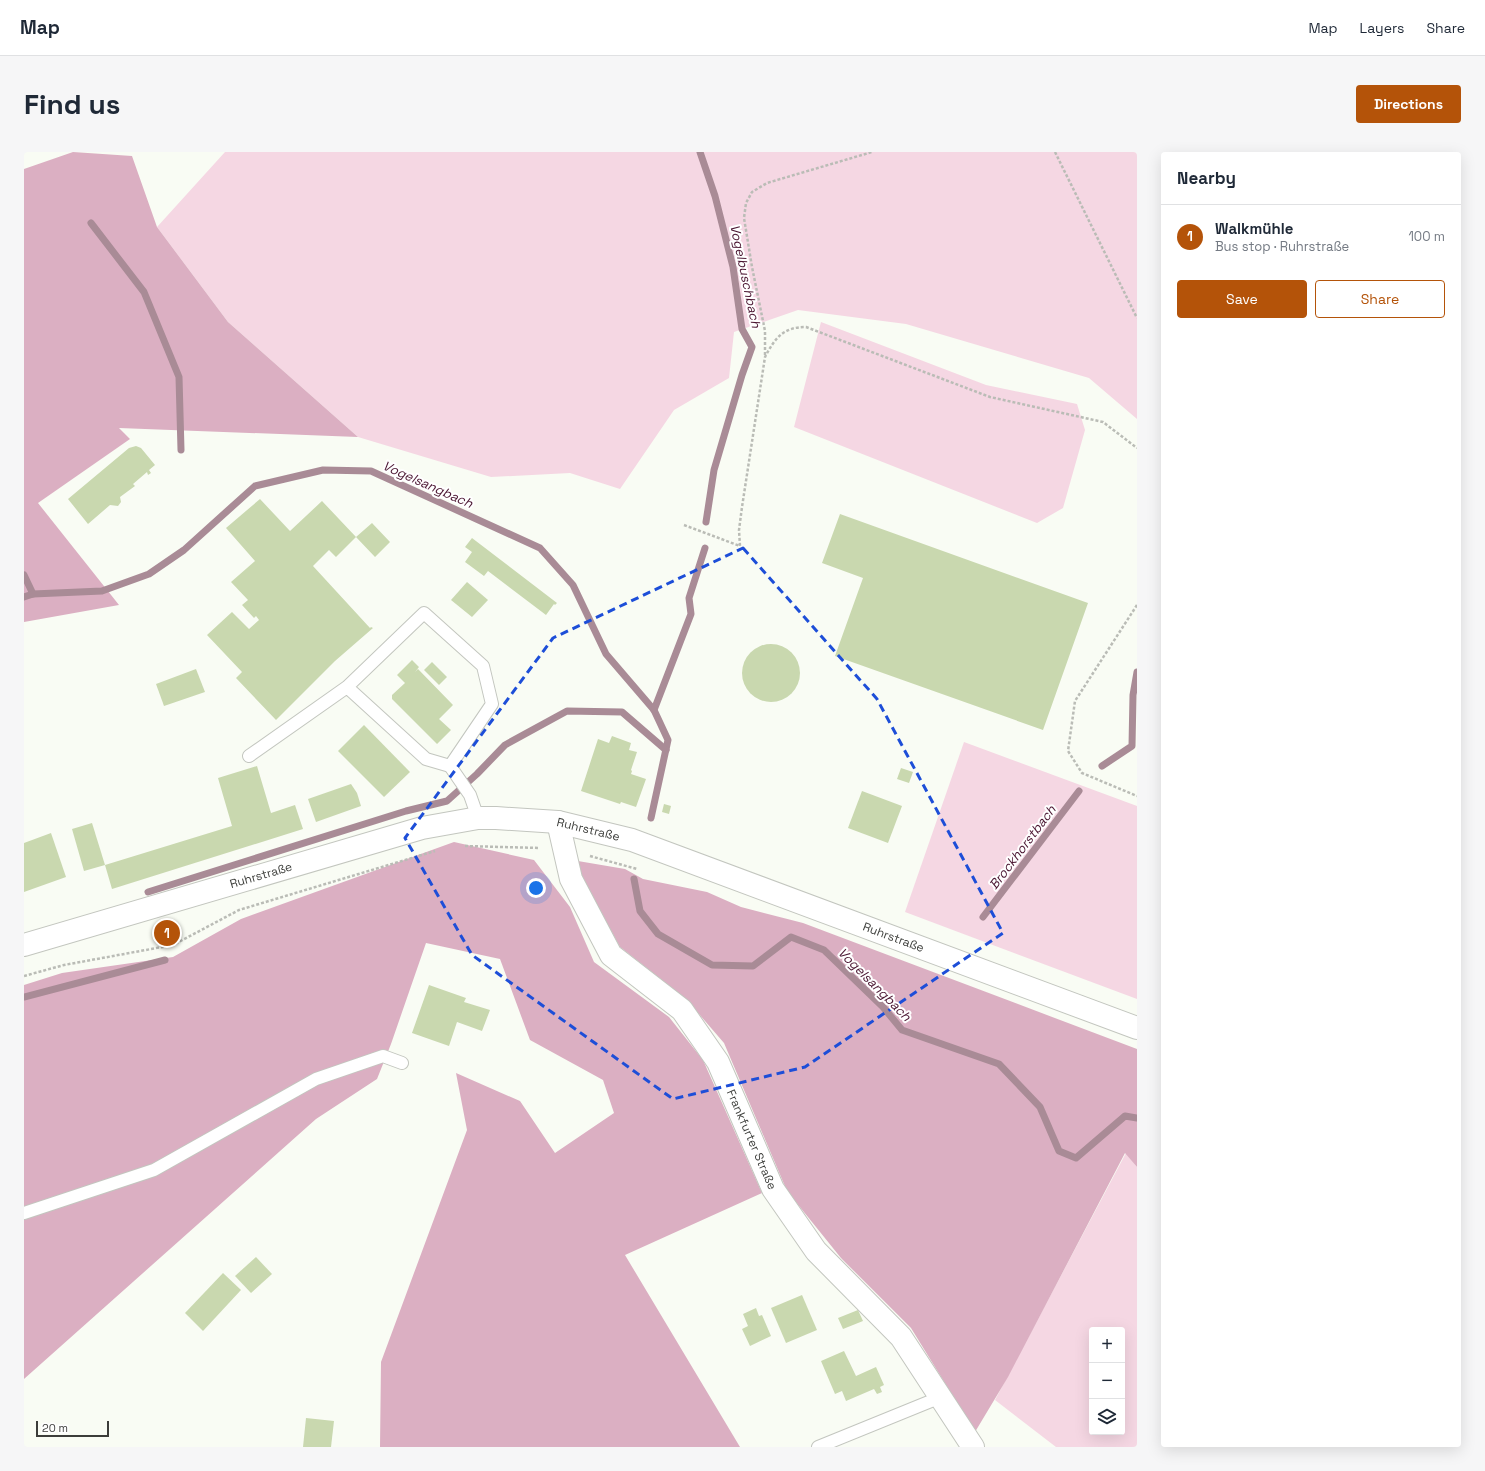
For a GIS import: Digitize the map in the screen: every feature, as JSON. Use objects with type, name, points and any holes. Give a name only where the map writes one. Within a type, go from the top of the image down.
[{"type":"main road","name":"Ruhrstraße","points":[[24,945],[422,828],[478,818],[558,822],[632,840],[1137,1028]]},
{"type":"main road","name":"Frankfurter Straße","points":[[558,822],[571,879],[611,956],[682,1010],[718,1062],[773,1190],[816,1251],[901,1337],[973,1447]]},
{"type":"lane","points":[[249,756],[347,687],[424,613],[482,666],[492,704],[450,766]]},
{"type":"lane","points":[[347,687],[426,759],[450,766],[470,795],[478,818]]},
{"type":"lane","points":[[24,1213],[154,1170],[316,1079],[383,1056],[402,1063]]},
{"type":"lane","points":[[818,1447],[941,1397]]},
{"type":"path","points":[[684,525],[740,546],[739,530],[742,507],[765,357],[765,331],[744,218],[746,203],[752,192],[766,182],[872,152]]},
{"type":"path","points":[[1055,152],[1137,318]]},
{"type":"path","points":[[765,357],[772,343],[778,336],[795,327],[806,327],[990,397],[1103,422],[1137,448]]},
{"type":"path","points":[[1137,605],[1075,702],[1068,751],[1082,773],[1137,796]]},
{"type":"path","points":[[462,846],[564,849],[639,869]]},
{"type":"path","points":[[24,976],[64,965],[173,945],[239,910],[440,850]]},
{"type":"highlighted area","points":[[743,548],[877,699],[1003,933],[805,1067],[673,1099],[472,955],[405,838],[553,638]]},
{"type":"shaded area","points":[[73,152],[132,156],[157,227],[228,322],[358,437],[119,428],[130,439],[38,503],[119,605],[24,622],[24,169]]},
{"type":"shaded area","points":[[225,152],[1137,152],[1137,419],[1089,378],[906,324],[798,310],[734,332],[729,378],[674,410],[620,489],[570,473],[491,477],[358,437],[228,322],[157,227]]},
{"type":"shaded area","points":[[821,322],[986,385],[1077,404],[1085,430],[1063,508],[1037,523],[794,427]]},
{"type":"shaded area","points":[[964,742],[1137,806],[1137,999],[905,912]]},
{"type":"shaded area","points":[[454,842],[534,860],[570,907],[594,962],[669,1017],[703,1060],[762,1193],[625,1255],[740,1447],[380,1447],[381,1362],[467,1130],[456,1073],[520,1101],[555,1153],[614,1113],[603,1080],[530,1040],[500,959],[426,943],[391,1044],[377,1079],[316,1119],[24,1379],[24,985],[62,973],[173,957],[241,919]]},
{"type":"shaded area","points":[[572,860],[625,869],[643,879],[707,892],[741,907],[803,923],[1137,1049],[1137,1167],[1125,1153],[1008,1377],[975,1432],[911,1328],[841,1258],[787,1191],[724,1043],[686,999],[620,947]]},
{"type":"shaded area","points":[[1126,1153],[1137,1167],[1137,1447],[1056,1447],[995,1400]]},
{"type":"building","points":[[136,446],[141,448],[155,465],[149,470],[151,473],[148,475],[147,472],[133,484],[135,486],[120,497],[121,502],[118,506],[110,505],[88,524],[68,499],[129,448]]},
{"type":"building","points":[[260,499],[290,531],[322,501],[356,537],[336,557],[329,550],[313,566],[370,628],[373,628],[335,661],[276,720],[236,678],[242,672],[207,635],[232,612],[249,629],[259,620],[256,616],[254,618],[242,605],[248,600],[231,582],[255,561],[226,528]]},
{"type":"building","points":[[840,514],[1088,603],[1043,730],[835,656],[863,578],[822,563]]},
{"type":"building","points":[[372,523],[390,542],[375,557],[356,537]]},
{"type":"building","points":[[472,538],[557,603],[555,605],[554,604],[546,615],[488,571],[484,576],[465,562],[472,552],[465,547]]},
{"type":"building","points":[[467,582],[488,600],[472,617],[451,600]]},
{"type":"building","points":[[771,644],[782,646],[795,657],[798,662],[800,673],[798,684],[787,697],[782,700],[771,702],[760,700],[747,689],[744,684],[742,673],[744,662],[755,649],[760,646]]},
{"type":"building","points":[[412,660],[419,667],[415,672],[418,669],[453,705],[439,719],[451,730],[437,744],[392,699],[392,695],[405,683],[397,675]]},
{"type":"building","points":[[432,662],[447,677],[439,685],[424,670]]},
{"type":"building","points":[[196,669],[205,692],[164,706],[156,684]]},
{"type":"building","points":[[364,725],[410,772],[384,797],[338,751]]},
{"type":"building","points":[[612,736],[631,743],[629,750],[637,752],[631,774],[646,779],[636,807],[621,802],[620,804],[581,791],[598,739],[609,743]]},
{"type":"building","points":[[257,766],[271,813],[295,805],[303,829],[112,889],[105,865],[232,826],[218,778]]},
{"type":"building","points":[[901,768],[913,772],[909,783],[897,779]]},
{"type":"building","points":[[351,784],[357,793],[361,806],[316,822],[308,799]]},
{"type":"building","points":[[862,791],[902,806],[888,843],[848,828]]},
{"type":"building","points":[[664,804],[671,806],[669,814],[662,812]]},
{"type":"building","points":[[92,823],[105,865],[84,871],[72,829]]},
{"type":"building","points":[[51,833],[66,877],[24,892],[24,843]]},
{"type":"building","points":[[429,985],[466,998],[464,1002],[490,1010],[482,1031],[457,1022],[449,1046],[412,1033]]},
{"type":"building","points":[[256,1257],[272,1274],[251,1293],[235,1276]]},
{"type":"building","points":[[223,1273],[241,1290],[203,1331],[185,1313]]},
{"type":"building","points":[[802,1295],[817,1330],[786,1343],[771,1308]]},
{"type":"building","points":[[756,1308],[759,1316],[762,1315],[771,1336],[750,1346],[742,1329],[748,1326],[743,1314]]},
{"type":"building","points":[[858,1310],[863,1321],[843,1329],[838,1318]]},
{"type":"building","points":[[844,1351],[856,1376],[876,1367],[884,1385],[880,1387],[882,1392],[877,1394],[874,1389],[846,1401],[842,1391],[835,1394],[821,1361]]},
{"type":"building","points":[[306,1418],[334,1421],[331,1447],[303,1447]]},
{"type":"waterway","name":"Vogelbuschbach","points":[[700,152],[715,196],[733,267],[742,329],[752,347],[742,375],[714,470],[706,522]]},
{"type":"waterway","points":[[91,223],[144,292],[179,377],[181,450]]},
{"type":"waterway","name":"Vogelsangbach","points":[[24,597],[33,594],[102,591],[149,574],[184,550],[255,486],[323,470],[371,471],[540,548],[573,585],[606,654],[654,710],[668,740],[651,818]]},
{"type":"waterway","name":"Vogelbuschbach","points":[[654,710],[691,614],[689,598],[705,548]]},
{"type":"waterway","points":[[24,575],[33,594]]},
{"type":"waterway","name":"Brockhorstbach","points":[[1102,766],[1132,746],[1133,695],[1137,672]]},
{"type":"waterway","points":[[148,892],[406,811],[447,801],[477,774],[505,745],[567,711],[622,712],[666,750]]},
{"type":"waterway","name":"Brockhorstbach","points":[[983,917],[1079,791]]},
{"type":"waterway","name":"Vogelsangbach","points":[[634,879],[640,911],[658,934],[712,965],[753,966],[791,937],[824,950],[883,1007],[902,1030],[999,1064],[1040,1107],[1059,1151],[1076,1158],[1125,1116],[1137,1118]]},
{"type":"waterway","points":[[24,997],[165,960]]},
{"type":"place","name":"Walkmühle","points":[[167,933]]}]
